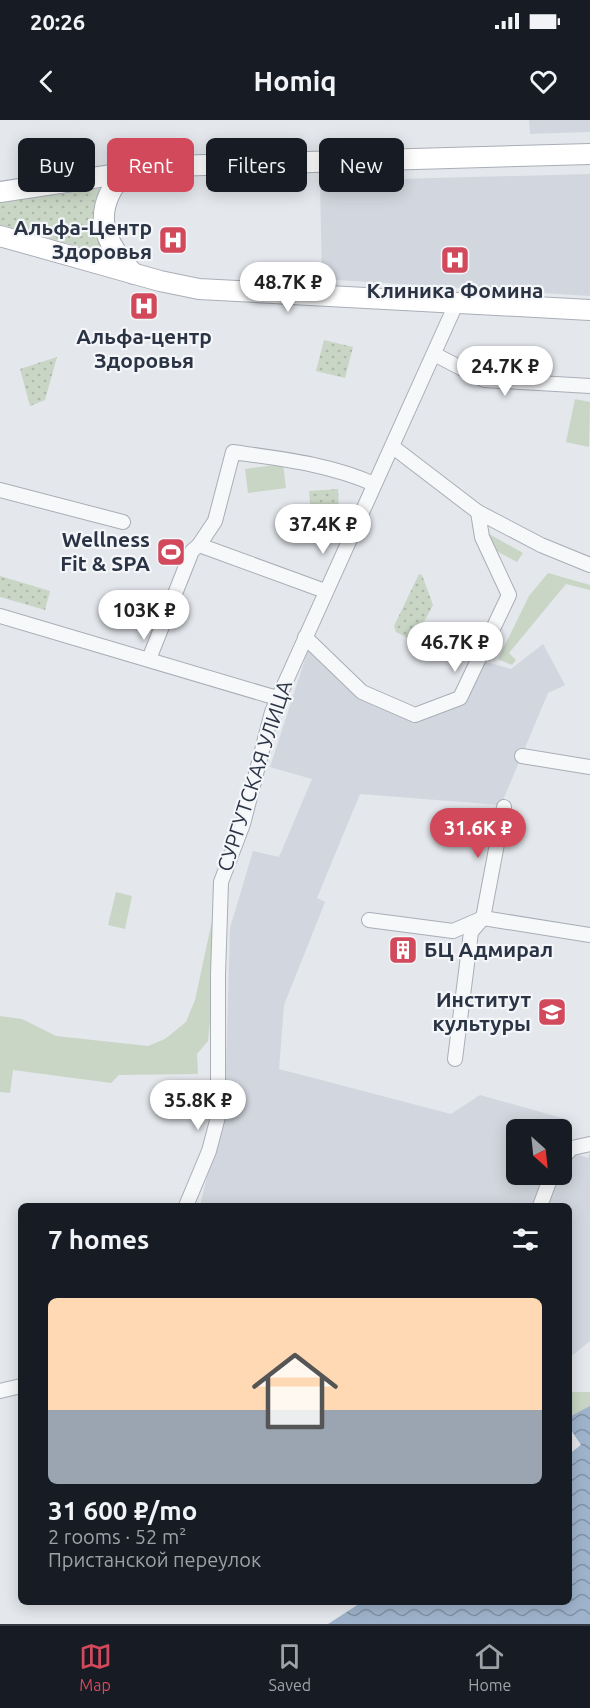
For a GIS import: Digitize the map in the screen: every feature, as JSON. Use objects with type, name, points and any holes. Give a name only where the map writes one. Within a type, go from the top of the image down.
[{"type":"main road","points":[[194,165],[590,154]]},
{"type":"main road","points":[[0,192],[107,175]]},
{"type":"main road","points":[[110,192],[106,198],[104,224],[115,251],[134,274]]},
{"type":"main road","points":[[0,236],[134,274],[199,289],[590,310]]},
{"type":"street","name":"СУРГУТСКАЯ УЛИЦА","points":[[187,1203],[209,1151],[218,1117],[218,975],[221,882],[243,824],[277,698],[456,304]]},
{"type":"street","points":[[434,354],[484,380],[590,386]]},
{"type":"street","points":[[393,447],[478,512],[542,545],[590,565]]},
{"type":"street","points":[[149,659],[192,551],[199,545],[215,521],[233,452],[307,462],[342,470],[374,484]]},
{"type":"street","points":[[0,490],[123,522]]},
{"type":"street","points":[[305,637],[362,692],[415,715],[460,698],[508,595],[482,537],[478,512]]},
{"type":"street","points":[[199,545],[325,591]]},
{"type":"street","points":[[0,616],[277,698]]},
{"type":"street","points":[[522,756],[590,767]]},
{"type":"street","points":[[455,1059],[471,932],[483,918],[504,807]]},
{"type":"street","points":[[369,920],[453,931],[483,918],[590,935]]},
{"type":"street","points":[[572,1148],[590,1144]]},
{"type":"street","points":[[541,1203],[548,1185]]},
{"type":"street","points":[[0,1390],[18,1387]]},
{"type":"shaded area","points":[[529,120],[590,120],[590,132],[530,134]]},
{"type":"shaded area","points":[[590,174],[590,296],[322,279],[320,192],[404,192],[404,179]]},
{"type":"shaded area","points":[[310,644],[362,692],[415,715],[460,698],[479,660],[511,669],[543,644],[565,685],[548,693],[501,805],[360,794],[317,898],[325,902],[284,1005],[279,1069],[451,1114],[480,1095],[565,1119],[506,1119],[506,1185],[572,1185],[572,1153],[588,1158],[590,1152],[590,1341],[572,1356],[572,1203],[201,1203],[225,1102],[230,928],[253,851],[279,857],[312,779],[270,767]]},
{"type":"green space","points":[[105,188],[114,256],[0,225],[0,202],[75,192],[95,192],[95,189]]},
{"type":"green space","points":[[324,340],[353,347],[345,378],[316,371]]},
{"type":"green space","points":[[57,357],[45,400],[30,406],[20,369]]},
{"type":"green space","points":[[575,399],[590,402],[589,447],[566,442]]},
{"type":"green space","points":[[283,464],[286,488],[248,493],[245,469]]},
{"type":"green space","points":[[338,489],[339,511],[311,513],[309,491]]},
{"type":"green space","points":[[489,534],[523,553],[517,562],[491,548],[487,538]]},
{"type":"green space","points":[[548,573],[590,585],[590,590],[566,584],[509,653],[516,660],[512,665],[498,659],[529,596]]},
{"type":"green space","points":[[419,574],[422,575],[433,605],[416,637],[411,640],[396,632],[394,626]]},
{"type":"green space","points":[[0,576],[50,591],[45,610],[0,597]]},
{"type":"green space","points":[[116,892],[132,896],[125,929],[108,925]]},
{"type":"green space","points":[[212,921],[214,981],[208,1041],[197,1054],[198,1074],[119,1075],[111,1083],[13,1070],[10,1093],[0,1092],[0,1016],[22,1019],[56,1036],[148,1046],[165,1039],[186,1022],[195,1000]]},
{"type":"green space","points":[[572,1392],[590,1392],[590,1419],[572,1430]]},
{"type":"water","points":[[590,1406],[590,1624],[328,1624],[357,1605],[572,1605],[572,1452],[581,1445],[572,1432],[572,1415]]},
{"type":"place","name":"Альфа-Центр Здоровья","points":[[173,240]]},
{"type":"place","name":"Клиника Фомина","points":[[455,260]]},
{"type":"place","name":"Альфа-центр Здоровья","points":[[144,306]]},
{"type":"place","name":"Wellness Fit & SPA","points":[[171,552]]},
{"type":"place","name":"БЦ Адмирал","points":[[403,950]]},
{"type":"place","name":"Институт культуры","points":[[552,1012]]}]
